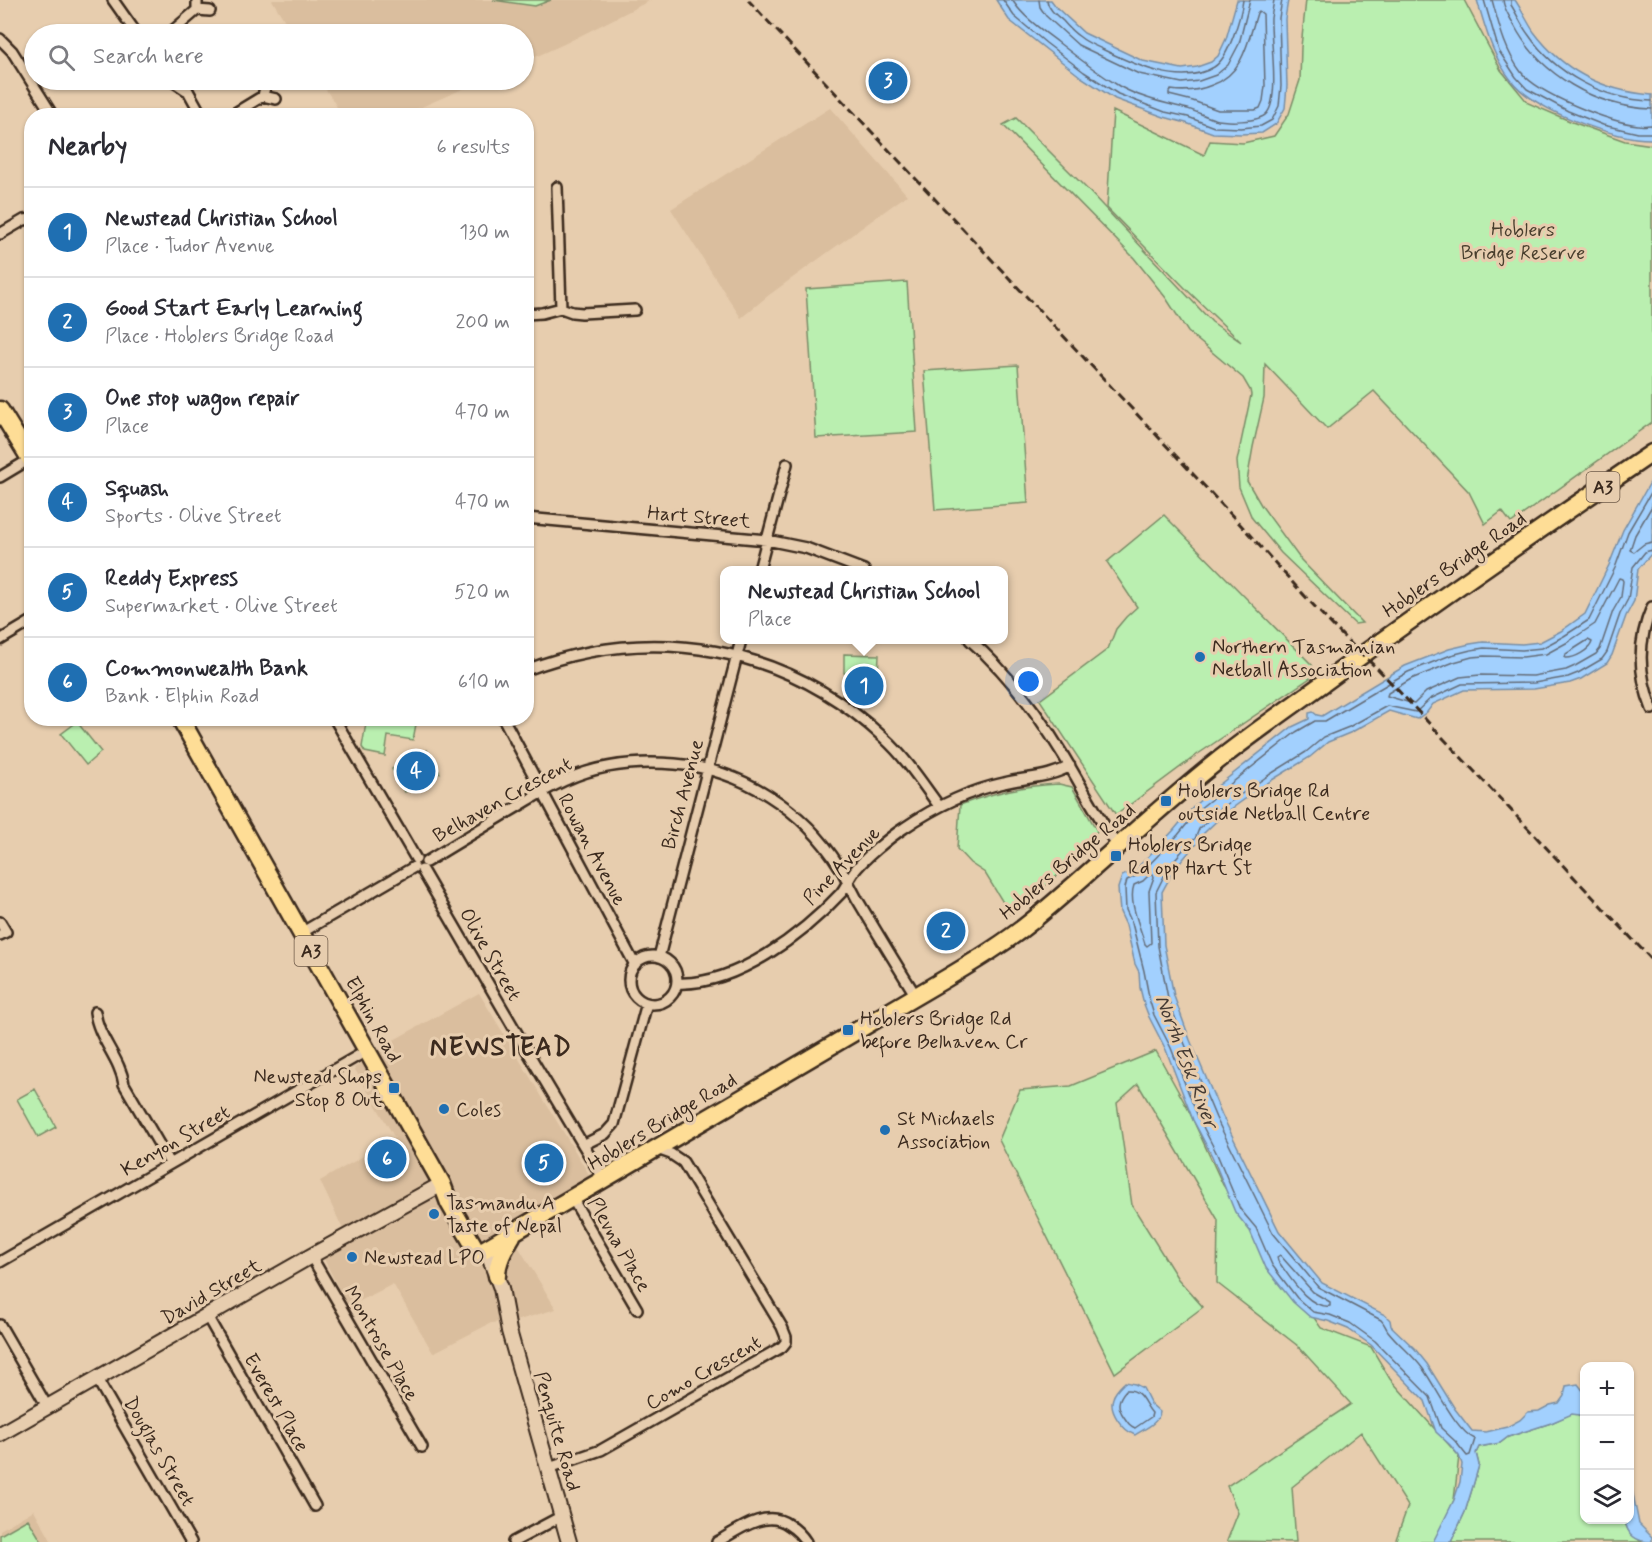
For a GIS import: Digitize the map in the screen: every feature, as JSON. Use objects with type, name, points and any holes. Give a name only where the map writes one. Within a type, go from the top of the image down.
[{"type":"highway","points":[[0,410],[24,449]]},
{"type":"highway","name":"Hoblers Bridge Road","points":[[482,1251],[983,956],[1031,922],[1216,762],[1372,648],[1652,453]]},
{"type":"highway","name":"Elphin Road","points":[[185,726],[368,1050],[442,1184],[449,1203],[482,1251]]},
{"type":"highway","points":[[498,1276],[501,1257],[514,1232]]},
{"type":"street","points":[[113,0],[130,24]]},
{"type":"street","points":[[179,24],[197,5],[210,11]]},
{"type":"street","points":[[0,39],[12,51],[24,70]]},
{"type":"street","points":[[37,90],[48,108]]},
{"type":"street","points":[[263,96],[264,90]]},
{"type":"street","points":[[188,91],[198,108]]},
{"type":"street","points":[[243,108],[263,96],[276,99]]},
{"type":"street","points":[[557,187],[561,308]]},
{"type":"street","points":[[0,234],[24,220]]},
{"type":"street","points":[[534,314],[561,308],[582,313],[635,310]]},
{"type":"street","points":[[0,477],[24,464]]},
{"type":"street","points":[[760,566],[787,465]]},
{"type":"street","name":"Hart Street","points":[[534,519],[767,540],[806,548],[853,566]]},
{"type":"street","points":[[1652,607],[1642,639],[1641,660],[1644,684],[1652,709]]},
{"type":"street","points":[[0,640],[24,626]]},
{"type":"street","name":"Birch Avenue","points":[[659,957],[740,644]]},
{"type":"street","points":[[975,644],[1003,671],[1027,700],[1070,766],[1118,847]]},
{"type":"street","points":[[534,667],[583,653],[632,646],[688,647],[737,656],[770,667],[828,695],[859,717],[885,739],[909,765],[939,806]]},
{"type":"street","name":"Olive Street","points":[[338,726],[604,1180]]},
{"type":"street","name":"Rowan Avenue","points":[[507,726],[635,965]]},
{"type":"street","name":"Belhaven Crescent","points":[[301,933],[542,792],[584,773],[603,767],[626,764],[686,764],[745,783],[771,797],[801,819],[839,866],[916,996]]},
{"type":"street","name":"Pine Avenue","points":[[677,982],[693,984],[705,981],[742,967],[786,943],[843,891],[853,873],[891,837],[939,806],[973,792],[1003,783],[1055,774],[1070,766]]},
{"type":"street","points":[[0,922],[6,932],[0,935]]},
{"type":"street","points":[[646,957],[665,959],[670,964],[677,982],[670,997],[656,1003],[640,1000],[634,994],[629,979],[635,965],[646,957]]},
{"type":"street","points":[[583,1145],[605,1134],[614,1124],[647,1003]]},
{"type":"street","points":[[95,1012],[122,1073],[124,1084],[170,1163]]},
{"type":"street","name":"Kenyon Street","points":[[0,1262],[368,1050]]},
{"type":"street","name":"Como Crescent","points":[[549,1468],[601,1450],[782,1347],[786,1342],[782,1327],[683,1162],[671,1154],[656,1149]]},
{"type":"street","name":"David Street","points":[[0,1434],[311,1256],[442,1184]]},
{"type":"street","name":"Plevna Place","points":[[572,1198],[637,1309]]},
{"type":"street","name":"Penquite Road","points":[[482,1251],[498,1276],[509,1331]]},
{"type":"street","name":"Penquite Road","points":[[482,1251],[509,1331],[569,1542]]},
{"type":"street","name":"Montrose Place","points":[[311,1256],[422,1447]]},
{"type":"street","name":"Everest Place","points":[[207,1316],[315,1506]]},
{"type":"street","points":[[0,1325],[48,1408]]},
{"type":"street","name":"Douglas Street","points":[[97,1379],[191,1542]]},
{"type":"street","points":[[513,1542],[562,1516]]},
{"type":"street","points":[[717,1542],[753,1522],[774,1519],[784,1522],[801,1534],[806,1542]]},
{"type":"shaded area","points":[[272,0],[651,0],[534,58],[534,24],[287,24]]},
{"type":"shaded area","points":[[326,90],[460,90],[419,108],[338,108]]},
{"type":"shaded area","points":[[830,108],[907,195],[769,295],[741,318],[671,209]]},
{"type":"shaded area","points":[[479,993],[590,1176],[506,1226],[556,1309],[519,1320],[491,1323],[433,1353],[393,1284],[348,1307],[324,1259],[350,1244],[320,1181],[395,1138],[354,1068],[366,1061],[381,1047]]},
{"type":"shaded area","points":[[34,1510],[52,1542],[0,1542],[0,1530]]},
{"type":"green space","points":[[493,0],[551,0],[535,6]]},
{"type":"green space","name":"Hoblers Bridge Reserve","points":[[1306,0],[1464,0],[1501,70],[1528,103],[1625,141],[1652,145],[1652,422],[1511,523],[1502,511],[1485,524],[1469,492],[1374,391],[1327,429],[1265,364],[1264,398],[1247,481],[1261,505],[1301,560],[1362,623],[1355,624],[1281,553],[1252,518],[1239,487],[1237,461],[1251,395],[1243,378],[1188,332],[1166,298],[1134,258],[1003,125],[1016,118],[1087,189],[1212,322],[1241,342],[1107,208],[1113,111],[1204,155],[1210,141],[1243,143],[1274,136],[1289,114],[1300,80]]},
{"type":"green space","points":[[907,282],[917,432],[816,438],[806,289]]},
{"type":"green space","points":[[1018,365],[1028,503],[935,510],[924,371]]},
{"type":"green space","name":"Northern Tasmanian Netball Association","points":[[1164,515],[1312,665],[1316,674],[1198,754],[1116,815],[1040,700],[1108,649],[1116,629],[1137,607],[1107,562]]},
{"type":"green space","points":[[844,654],[879,655],[878,674],[844,673]]},
{"type":"green space","points":[[72,726],[80,726],[101,752],[86,765],[61,734]]},
{"type":"green space","points":[[366,726],[416,726],[413,740],[388,736],[385,756],[365,752],[362,747]]},
{"type":"green space","points":[[427,750],[440,773],[405,792],[392,769]]},
{"type":"green space","points":[[1059,784],[1072,787],[1097,831],[1068,866],[1010,914],[985,873],[970,863],[957,849],[960,805],[1008,790]]},
{"type":"green space","points":[[1156,1051],[1188,1109],[1223,1185],[1321,1328],[1371,1347],[1390,1379],[1459,1456],[1454,1500],[1435,1542],[1395,1542],[1408,1506],[1361,1432],[1292,1487],[1296,1542],[1227,1541],[1238,1513],[1227,1486],[1351,1404],[1298,1346],[1217,1283],[1218,1220],[1138,1084],[1117,1103],[1132,1205],[1178,1279],[1203,1307],[1115,1373],[999,1140],[1020,1090],[1071,1086]]},
{"type":"green space","points":[[35,1089],[56,1127],[38,1137],[17,1099]]},
{"type":"green space","points":[[1572,1413],[1580,1416],[1580,1524],[1626,1524],[1630,1533],[1642,1542],[1451,1542],[1465,1512],[1473,1486],[1479,1465],[1476,1453],[1479,1447],[1500,1443],[1508,1437],[1551,1423]]},
{"type":"green space","points":[[28,1519],[42,1542],[0,1542],[0,1535]]},
{"type":"water","points":[[996,0],[1051,0],[1084,33],[1143,61],[1182,69],[1211,62],[1218,56],[1226,39],[1237,0],[1288,0],[1285,19],[1287,86],[1285,108],[1276,124],[1262,133],[1213,133],[1115,99],[1081,77],[1009,20]]},
{"type":"water","points":[[1477,0],[1515,0],[1545,46],[1571,68],[1601,84],[1634,93],[1652,95],[1652,139],[1636,138],[1597,129],[1556,112],[1522,91],[1504,71],[1499,61],[1490,42]]},
{"type":"water","name":"North Esk River","points":[[1652,479],[1652,553],[1638,569],[1634,601],[1607,663],[1570,683],[1534,689],[1464,690],[1433,704],[1417,719],[1389,711],[1352,732],[1328,742],[1310,757],[1272,780],[1224,814],[1204,833],[1199,843],[1174,870],[1162,892],[1164,945],[1174,996],[1190,1040],[1222,1115],[1279,1231],[1322,1283],[1385,1315],[1390,1320],[1391,1326],[1427,1364],[1455,1409],[1472,1431],[1486,1432],[1507,1427],[1520,1420],[1528,1412],[1539,1411],[1559,1403],[1564,1396],[1566,1386],[1578,1384],[1580,1387],[1580,1416],[1572,1414],[1508,1437],[1500,1443],[1479,1447],[1476,1453],[1479,1465],[1473,1486],[1465,1512],[1451,1542],[1433,1542],[1454,1500],[1460,1482],[1462,1464],[1459,1456],[1436,1432],[1425,1401],[1371,1345],[1348,1329],[1310,1317],[1293,1302],[1266,1268],[1250,1231],[1235,1212],[1212,1156],[1193,1120],[1166,1050],[1149,1017],[1140,988],[1139,972],[1120,912],[1118,888],[1122,876],[1135,870],[1195,805],[1292,727],[1309,719],[1309,713],[1313,712],[1322,716],[1405,666],[1449,649],[1483,642],[1522,644],[1540,642],[1585,614],[1623,530]]},
{"type":"water","points":[[1125,1382],[1143,1388],[1151,1404],[1160,1412],[1154,1423],[1135,1435],[1121,1425],[1113,1409],[1114,1396]]},
{"type":"water","points":[[1634,1499],[1639,1524],[1652,1537],[1652,1542],[1634,1537],[1626,1524],[1634,1524]]},
{"type":"railway","points":[[748,0],[1324,616],[1378,669],[1652,960]]},
{"type":"place","name":"One stop wagon repair","points":[[888,81]]},
{"type":"place","name":"Northern Tasmanian Netball Association","points":[[1200,657]]},
{"type":"place","name":"Newstead Christian School","points":[[864,686]]},
{"type":"place","name":"Squash","points":[[416,771]]},
{"type":"place","name":"Hoblers Bridge Rd outside Netball Centre","points":[[1166,801]]},
{"type":"place","name":"Hoblers Bridge Rd opp Hart St","points":[[1116,856]]},
{"type":"place","name":"Good Start Early Learning","points":[[946,931]]},
{"type":"place","name":"Hoblers Bridge Rd before Belhaven Cr","points":[[848,1030]]},
{"type":"place","name":"Newstead Shops Stop 8 Out","points":[[394,1088]]},
{"type":"place","name":"Coles","points":[[444,1109]]},
{"type":"place","name":"St Michaels Association","points":[[885,1130]]},
{"type":"place","name":"Commonwealth Bank","points":[[387,1159]]},
{"type":"place","name":"Reddy Express","points":[[544,1163]]},
{"type":"place","name":"Tasmandu A Taste of Nepal","points":[[434,1214]]},
{"type":"place","name":"Newstead LPO","points":[[352,1257]]},
{"type":"district","name":"NEWSTEAD","points":[[501,1046]]}]
